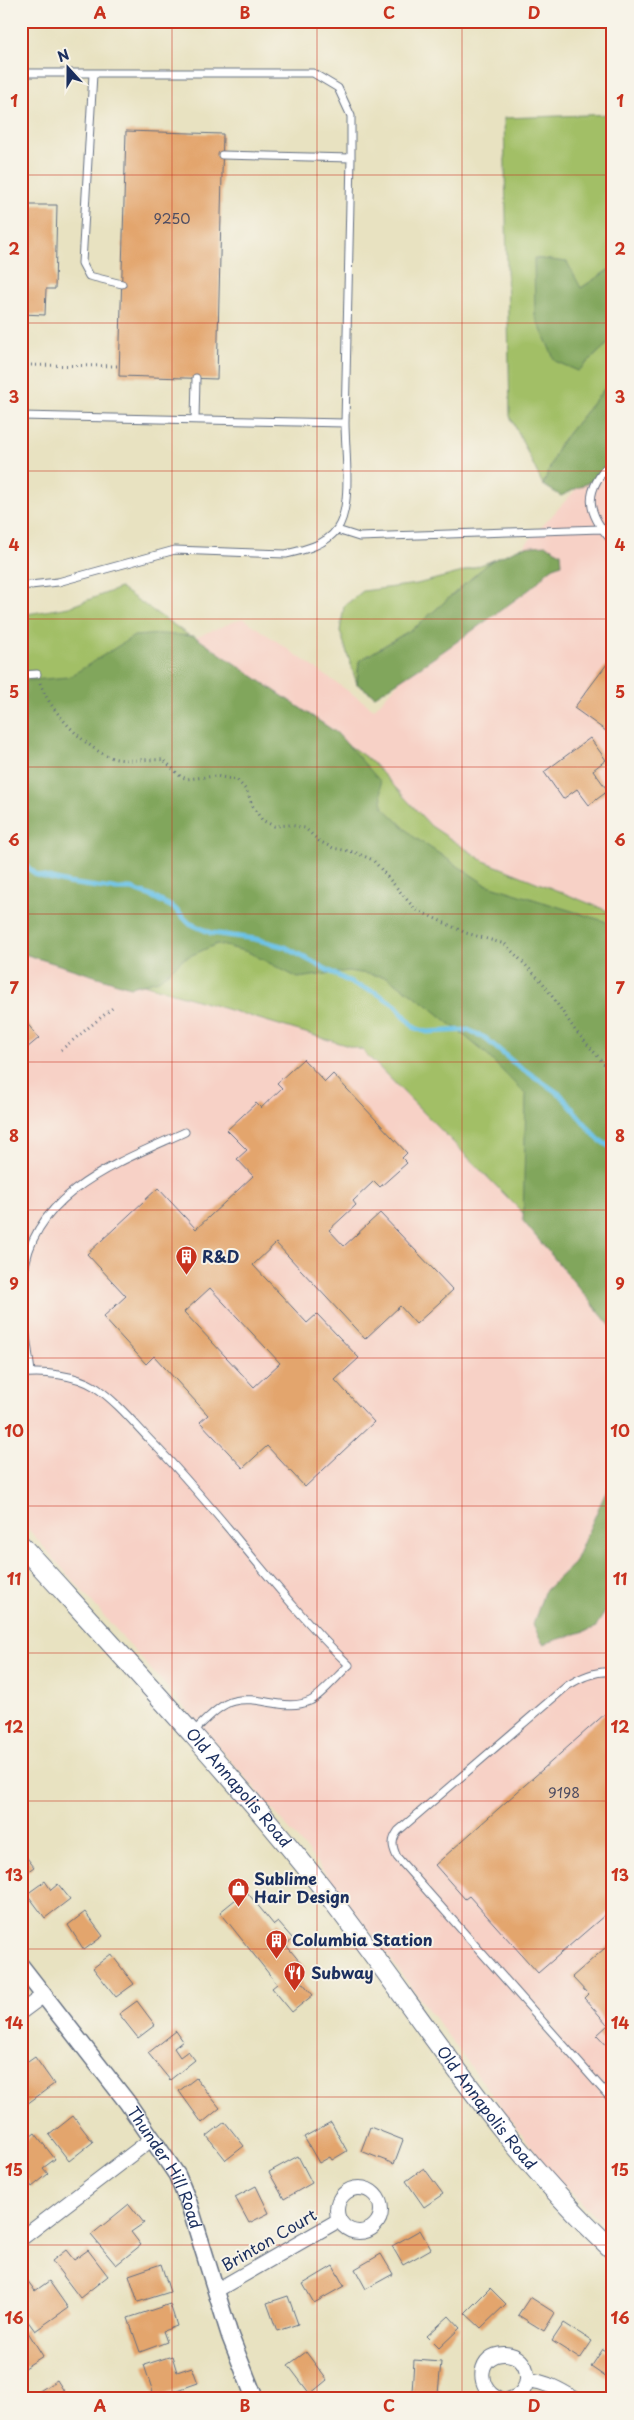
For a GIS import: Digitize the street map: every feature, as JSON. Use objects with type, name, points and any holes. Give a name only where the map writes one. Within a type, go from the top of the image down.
[{"type":"main road","name":"Old Annapolis Road","points":[[21,1545],[192,1733],[318,1883],[502,2131],[541,2178],[613,2250]]},
{"type":"street","name":"Thunder Hill Road","points":[[21,1966],[152,2138],[177,2175],[189,2204],[230,2336],[255,2399]]},
{"type":"street","points":[[21,2012],[44,1995]]},
{"type":"street","points":[[21,2239],[152,2138]]},
{"type":"street","name":"Brinton Court","points":[[217,2290],[339,2220]]},
{"type":"street","points":[[499,2399],[491,2395],[482,2382],[484,2368],[493,2357],[500,2354],[515,2356],[525,2366],[528,2380],[520,2394],[510,2399]]},
{"type":"street","points":[[528,2380],[541,2381],[555,2386],[575,2399]]},
{"type":"lane","points":[[21,73],[313,72],[338,88],[351,116],[352,158],[345,423],[346,502],[343,518],[337,530],[323,542],[286,554],[175,550],[58,582],[21,586]]},
{"type":"lane","points":[[93,74],[82,263],[89,276],[122,284]]},
{"type":"lane","points":[[222,155],[352,158]]},
{"type":"lane","points":[[195,419],[196,378]]},
{"type":"lane","points":[[21,416],[345,423]]},
{"type":"lane","points":[[613,460],[596,479],[590,496],[591,509],[601,529],[613,542]]},
{"type":"lane","points":[[337,530],[359,537],[601,529]]},
{"type":"lane","points":[[21,675],[38,674]]},
{"type":"lane","points":[[31,1372],[22,1305],[24,1272],[31,1246],[40,1227],[58,1204],[82,1184],[115,1164],[185,1132]]},
{"type":"lane","points":[[21,1374],[31,1372],[57,1375],[94,1386],[108,1398],[171,1461],[294,1608],[349,1665],[311,1700],[295,1706],[248,1700],[233,1701],[215,1712],[192,1733]]},
{"type":"lane","points":[[613,1672],[592,1673],[579,1678],[567,1686],[392,1839],[393,1849],[397,1857],[613,2101]]},
{"type":"path","points":[[21,365],[120,366]]},
{"type":"path","points":[[38,674],[44,694],[53,710],[64,722],[104,754],[116,759],[164,760],[180,776],[187,779],[216,776],[237,780],[247,791],[252,805],[262,820],[274,826],[290,825],[305,828],[319,841],[333,848],[354,852],[374,860],[415,909],[466,933],[505,944],[543,983],[575,1030],[613,1074]]},
{"type":"path","points":[[61,1050],[115,1006]]},
{"type":"shaded area","points":[[613,449],[613,2232],[593,2215],[548,2169],[327,1875],[259,1793],[21,1521],[21,689],[73,687],[243,618],[374,709]]},
{"type":"green space","points":[[613,114],[613,267],[581,288],[578,371],[613,339],[613,378],[559,445],[543,485],[510,416],[504,118]]},
{"type":"green space","points":[[534,258],[567,262],[581,288],[613,267],[613,339],[578,371],[555,361],[535,316]]},
{"type":"green space","points":[[613,378],[613,460],[596,479],[561,496],[543,485],[559,445]]},
{"type":"green space","points":[[546,545],[561,553],[562,564],[548,571],[530,589],[375,696],[357,684],[359,661],[417,626],[491,561],[522,547]]},
{"type":"green space","points":[[491,561],[417,626],[359,661],[357,684],[340,631],[344,606],[363,591],[417,584],[459,573]]},
{"type":"green space","points":[[120,588],[370,760],[431,826],[484,861],[613,913],[613,1293],[592,1283],[362,1050],[21,947],[21,615],[69,607]]},
{"type":"green space","points":[[162,634],[194,636],[337,733],[380,781],[383,807],[414,837],[485,884],[604,921],[613,926],[613,1329],[523,1221],[526,1095],[484,1052],[425,1003],[387,977],[348,971],[298,978],[248,952],[217,944],[183,959],[159,980],[130,987],[21,953],[21,681],[69,677],[134,636]]},
{"type":"green space","points":[[613,1476],[613,1599],[595,1628],[543,1644],[533,1625],[544,1592],[574,1563]]},
{"type":"building","points":[[126,131],[223,134],[217,379],[119,376]]},
{"type":"building","points":[[21,205],[57,205],[55,289],[46,289],[45,315],[21,314]]},
{"type":"building","points":[[613,656],[613,736],[574,708]]},
{"type":"building","points":[[590,738],[606,760],[593,770],[608,791],[589,805],[577,789],[563,799],[544,772]]},
{"type":"building","points":[[21,1016],[39,1038],[21,1053]]},
{"type":"building","name":"R&D","points":[[303,1059],[325,1082],[333,1074],[407,1153],[402,1158],[407,1163],[380,1187],[374,1181],[353,1201],[356,1205],[329,1230],[344,1246],[380,1213],[453,1290],[416,1324],[400,1306],[365,1339],[276,1243],[253,1265],[307,1323],[317,1314],[359,1358],[335,1380],[374,1422],[305,1487],[267,1446],[243,1468],[200,1422],[208,1415],[154,1356],[146,1364],[103,1317],[126,1296],[87,1254],[158,1188],[196,1229],[253,1176],[237,1159],[247,1150],[227,1130],[256,1103],[261,1108],[282,1088],[277,1083]],"holes":[[[210,1288],[280,1363],[254,1387],[184,1312]]]},
{"type":"building","points":[[606,1713],[613,1721],[613,1908],[538,1973],[469,1896],[465,1899],[435,1865]]},
{"type":"building","points":[[21,1850],[34,1867],[21,1876]]},
{"type":"building","points":[[45,1881],[51,1890],[58,1884],[70,1899],[45,1918],[27,1894]]},
{"type":"building","name":"Columbia Station","points":[[246,1891],[274,1925],[278,1922],[293,1939],[286,1945],[305,1968],[296,1975],[313,1995],[292,2012],[272,1988],[277,1984],[220,1912]]},
{"type":"building","points":[[85,1912],[103,1936],[84,1950],[68,1925]]},
{"type":"building","points":[[613,1941],[613,2052],[597,2035],[608,2025],[584,1998],[588,1994],[572,1977]]},
{"type":"building","points":[[111,1954],[134,1984],[116,1997],[93,1968]]},
{"type":"building","points":[[137,2001],[155,2025],[138,2038],[119,2014]]},
{"type":"building","points":[[176,2031],[183,2041],[174,2048],[180,2057],[188,2051],[195,2060],[170,2080],[148,2053]]},
{"type":"building","points":[[35,2057],[54,2084],[27,2104],[21,2096],[21,2061],[23,2060],[25,2064]]},
{"type":"building","points":[[196,2078],[220,2108],[202,2123],[179,2091]]},
{"type":"building","points":[[73,2116],[93,2142],[69,2161],[49,2135]]},
{"type":"building","points":[[225,2122],[244,2146],[226,2160],[207,2136]]},
{"type":"building","points":[[331,2122],[347,2151],[332,2160],[330,2157],[319,2163],[304,2137]]},
{"type":"building","points":[[370,2127],[403,2140],[394,2164],[361,2151]]},
{"type":"building","points":[[35,2133],[55,2159],[43,2168],[48,2174],[32,2187],[24,2176],[21,2178],[21,2144]]},
{"type":"building","points":[[298,2156],[312,2183],[284,2199],[269,2172]]},
{"type":"building","points":[[424,2168],[443,2194],[424,2207],[406,2181]]},
{"type":"building","points":[[256,2186],[269,2213],[249,2223],[235,2197]]},
{"type":"building","points":[[129,2204],[144,2223],[131,2232],[141,2245],[116,2265],[91,2235]]},
{"type":"building","points":[[420,2230],[431,2249],[403,2265],[392,2246]]},
{"type":"building","points":[[66,2250],[74,2260],[88,2250],[108,2276],[80,2298],[52,2261]]},
{"type":"building","points":[[381,2254],[393,2274],[366,2289],[355,2269]]},
{"type":"building","points":[[161,2264],[170,2292],[138,2302],[129,2275]]},
{"type":"building","points":[[333,2266],[344,2286],[314,2303],[303,2284]]},
{"type":"building","points":[[27,2280],[35,2291],[49,2281],[68,2308],[35,2331],[21,2312],[21,2284]]},
{"type":"building","points":[[490,2288],[506,2304],[481,2328],[465,2313]]},
{"type":"building","points":[[288,2296],[298,2324],[277,2331],[267,2303]]},
{"type":"building","points":[[530,2297],[555,2313],[544,2331],[518,2315]]},
{"type":"building","points":[[170,2304],[177,2326],[163,2331],[167,2342],[140,2352],[128,2318]]},
{"type":"building","points":[[449,2316],[460,2328],[439,2348],[427,2336]]},
{"type":"building","points":[[564,2323],[592,2341],[580,2359],[552,2341]]},
{"type":"building","points":[[26,2329],[43,2356],[21,2370],[21,2332]]},
{"type":"building","points":[[603,2349],[613,2355],[613,2382],[591,2367]]},
{"type":"building","points":[[306,2352],[327,2380],[310,2394],[288,2365]]},
{"type":"building","points":[[172,2356],[177,2372],[192,2367],[198,2383],[155,2398],[144,2365]]},
{"type":"building","points":[[414,2360],[441,2362],[438,2394],[412,2392]]},
{"type":"building","points":[[57,2380],[69,2399],[31,2399],[30,2397]]},
{"type":"waterway","points":[[21,862],[37,875],[68,883],[113,889],[132,889],[151,896],[174,908],[189,923],[211,933],[255,939],[285,947],[355,985],[375,992],[395,1005],[415,1028],[427,1032],[468,1030],[485,1038],[513,1062],[561,1095],[598,1139],[613,1149]]},
{"type":"place","name":"R&D","points":[[186,1276]]},
{"type":"place","name":"Sublime Hair Design","points":[[238,1907]]},
{"type":"place","name":"Columbia Station","points":[[276,1959]]},
{"type":"place","name":"Subway","points":[[295,1992]]}]
